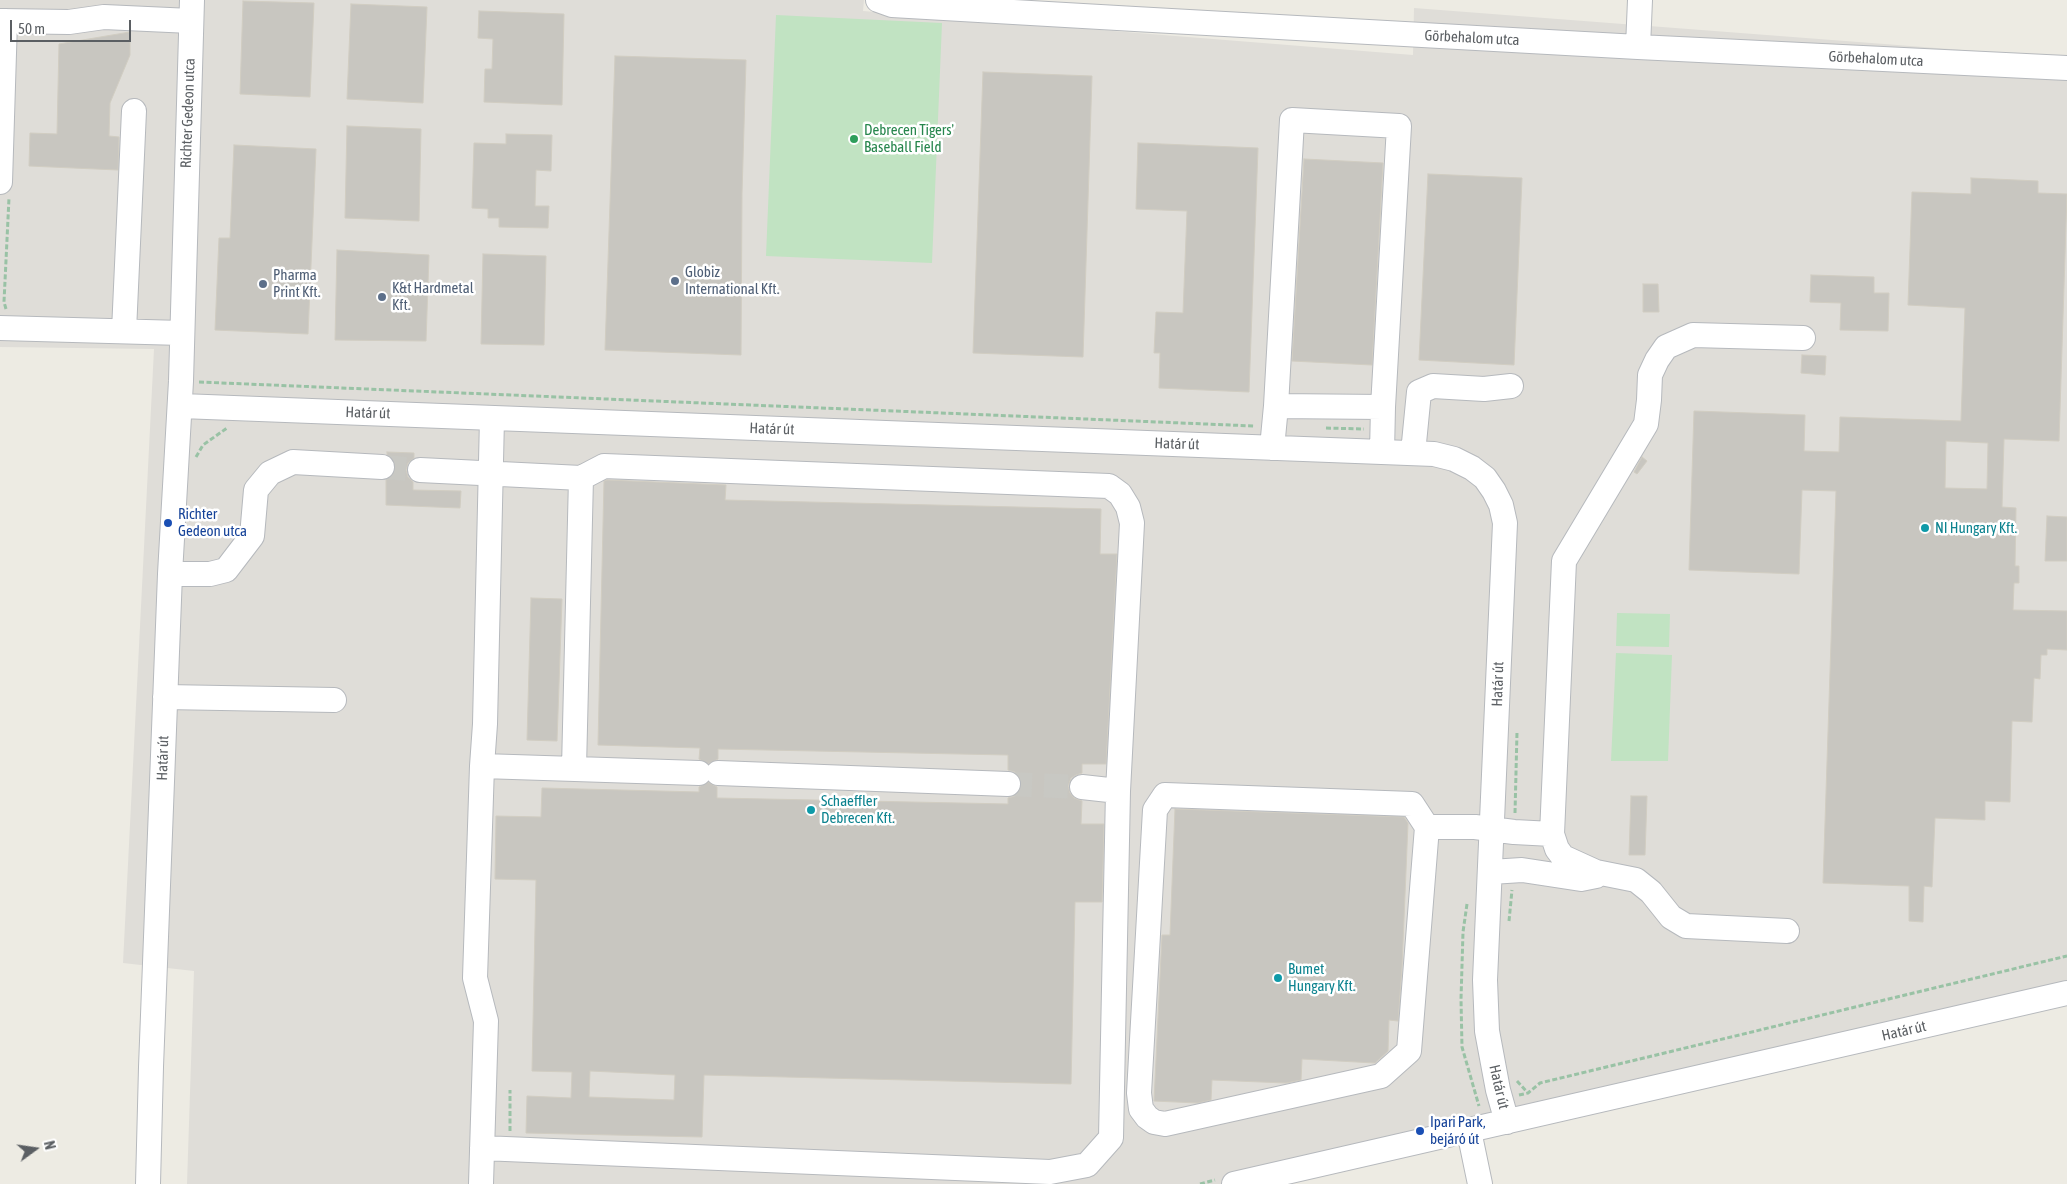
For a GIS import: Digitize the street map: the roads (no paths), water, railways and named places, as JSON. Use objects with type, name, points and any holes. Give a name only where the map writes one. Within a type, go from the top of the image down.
[{"type":"street","name":"Görbehalom utca","points":[[878,0],[892,5],[1638,47],[2067,68]]},
{"type":"street","points":[[1638,47],[1640,0]]},
{"type":"street","points":[[0,182],[2,21],[69,22],[88,10],[104,17],[191,11]]},
{"type":"street","name":"Richter Gedeon utca","points":[[180,406],[191,11]]},
{"type":"street","points":[[124,332],[134,111]]},
{"type":"street","points":[[1292,120],[1399,126],[1382,430],[1274,427],[1292,120]]},
{"type":"street","points":[[0,328],[182,333]]},
{"type":"street","points":[[1788,931],[1686,926],[1670,917],[1651,892],[1636,880],[1606,875],[1563,857],[1555,841],[1564,561],[1646,424],[1650,376],[1657,360],[1666,347],[1693,335],[1803,338]]},
{"type":"street","points":[[1413,453],[1419,392],[1433,386],[1484,389],[1511,386]]},
{"type":"street","name":"Határ út","points":[[148,1184],[170,574],[180,406],[492,418],[1274,427],[1382,430],[1413,453],[1434,454],[1454,459],[1472,468],[1485,478],[1494,491],[1505,523],[1503,831],[1513,871],[1486,980],[1487,1031],[1498,1090],[1507,1122]]},
{"type":"street","points":[[482,1184],[486,1021],[475,978],[482,766],[486,714],[489,474],[492,418]]},
{"type":"street","points":[[170,574],[210,574],[226,570],[252,536],[256,490],[270,473],[294,462],[382,467]]},
{"type":"street","points":[[420,470],[581,478],[604,466],[1109,486],[1120,494],[1128,506],[1132,523],[1118,791],[1112,1138],[1087,1165],[1050,1172],[482,1148]]},
{"type":"street","points":[[574,768],[581,478]]},
{"type":"street","points":[[165,697],[334,700]]},
{"type":"street","points":[[482,766],[1008,784]]},
{"type":"street","points":[[1082,787],[1118,791]]},
{"type":"street","points":[[1165,795],[1412,804],[1427,827],[1409,1051],[1381,1076],[1165,1124],[1154,1122],[1147,1117],[1142,1109],[1140,1083],[1155,810],[1165,795]]},
{"type":"street","points":[[1427,827],[1475,827],[1555,841]]},
{"type":"street","points":[[1513,871],[1555,841]]},
{"type":"street","points":[[1513,871],[1581,878],[1606,875]]},
{"type":"street","name":"Határ út","points":[[1234,1184],[2067,993]]},
{"type":"street","points":[[1469,1131],[1480,1184]]},
{"type":"tunnel","points":[[382,467],[420,470]]},
{"type":"tunnel","points":[[1008,784],[1082,787]]},
{"type":"place","name":"Debrecen Tigers' Baseball Field","points":[[854,139]]},
{"type":"place","name":"Globiz International Kft.","points":[[675,281]]},
{"type":"place","name":"Pharma Print Kft.","points":[[263,284]]},
{"type":"place","name":"K&t Hardmetal Kft.","points":[[382,297]]},
{"type":"place","name":"Richter Gedeon utca","points":[[168,523]]},
{"type":"place","name":"NI Hungary Kft.","points":[[1925,528]]},
{"type":"place","name":"Schaeffler Debrecen Kft.","points":[[811,810]]},
{"type":"place","name":"Bumet Hungary Kft.","points":[[1278,978]]},
{"type":"place","name":"Ipari Park, bejáró út","points":[[1420,1131]]}]
